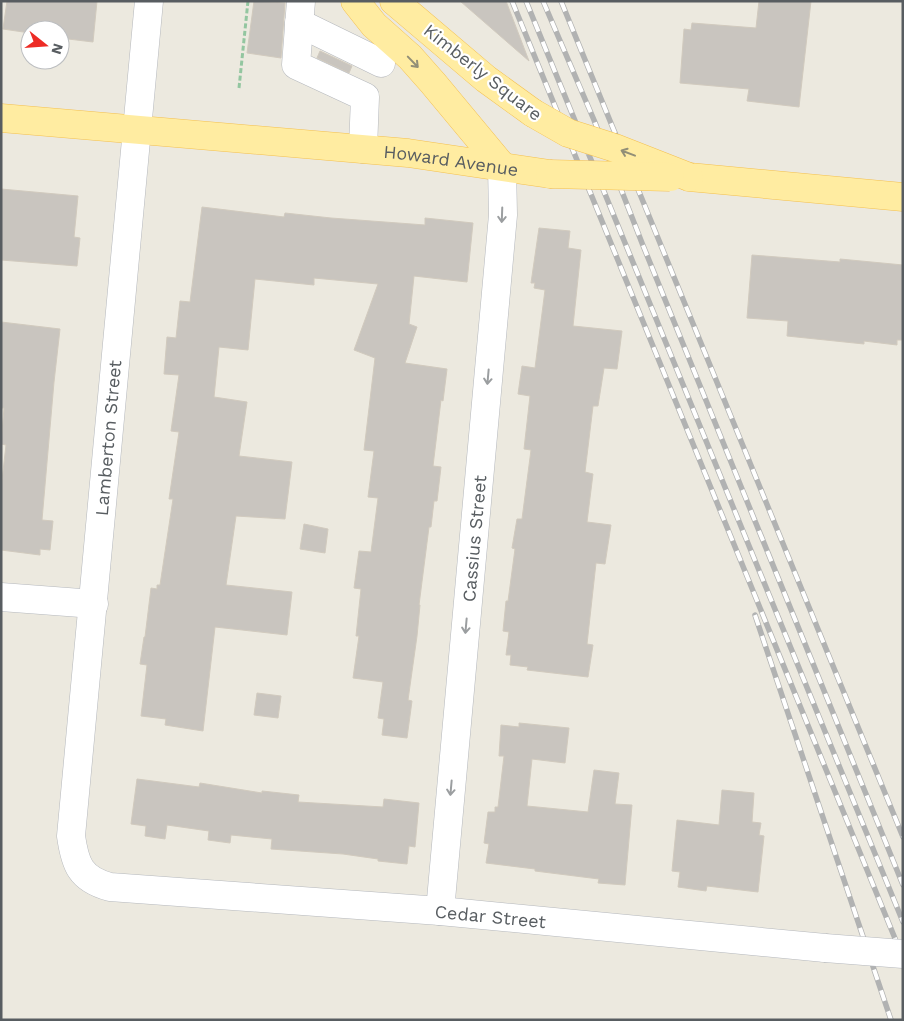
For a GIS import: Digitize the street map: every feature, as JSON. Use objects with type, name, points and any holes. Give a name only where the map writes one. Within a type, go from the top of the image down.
[{"type":"main road","name":"Kimberly Square","points":[[355,1],[374,25],[387,52],[433,83],[502,166]]},
{"type":"main road","name":"Kimberly Square","points":[[394,1],[486,78],[533,113],[568,133],[615,148],[690,177]]},
{"type":"main road","name":"Howard Avenue","points":[[1,118],[408,153],[550,174],[690,177],[903,197]]},
{"type":"street","name":"Lamberton Street","points":[[82,872],[74,857],[71,836],[149,1]]},
{"type":"street","points":[[363,150],[364,97],[387,52],[300,12],[296,65],[364,97]]},
{"type":"street","name":"Cassius Street","points":[[440,911],[503,215],[502,166]]},
{"type":"street","points":[[1,597],[94,604]]},
{"type":"street","name":"Cedar Street","points":[[82,872],[96,883],[110,887],[440,911],[903,954]]},
{"type":"path","points":[[239,88],[248,1]]},
{"type":"building","points":[[7,1],[97,1],[93,42],[70,39],[70,20],[20,20],[20,32],[3,29]]},
{"type":"building","points":[[254,1],[285,3],[281,58],[247,53]]},
{"type":"building","points":[[460,1],[506,1],[529,61]]},
{"type":"building","points":[[759,1],[811,1],[799,107],[747,101],[749,89],[680,83],[684,29],[691,30],[692,23],[756,28]]},
{"type":"building","points":[[320,51],[352,66],[349,73],[317,58]]},
{"type":"building","points":[[1,189],[78,196],[74,237],[80,238],[77,266],[1,260]]},
{"type":"building","points":[[202,207],[284,217],[285,213],[425,225],[425,218],[473,223],[467,282],[414,276],[409,324],[417,327],[405,363],[447,369],[443,401],[441,400],[433,466],[441,467],[437,501],[434,501],[431,527],[429,527],[419,605],[417,636],[408,700],[412,701],[407,738],[382,735],[384,719],[378,718],[383,682],[353,678],[359,636],[356,636],[361,589],[354,588],[359,551],[371,552],[378,498],[368,497],[374,451],[364,450],[375,358],[354,350],[378,284],[314,278],[314,285],[255,279],[248,350],[219,347],[214,397],[247,402],[239,456],[292,462],[285,519],[236,516],[226,585],[292,592],[287,635],[215,627],[203,731],[165,725],[166,719],[141,716],[147,665],[140,664],[151,588],[157,589],[157,585],[160,585],[173,499],[169,499],[179,432],[171,431],[179,375],[164,374],[167,337],[176,338],[180,301],[190,302]]},
{"type":"building","points":[[539,228],[570,231],[568,248],[581,250],[573,326],[622,331],[617,369],[604,368],[598,406],[593,406],[585,472],[593,474],[587,522],[611,525],[605,564],[596,563],[587,644],[593,645],[588,677],[527,670],[528,667],[510,665],[511,655],[506,655],[509,632],[503,631],[515,549],[512,548],[517,519],[522,519],[531,450],[524,449],[530,396],[518,394],[522,366],[535,368],[545,290],[534,288],[535,283],[531,283]]},
{"type":"building","points":[[752,255],[840,262],[840,259],[903,265],[903,340],[897,340],[897,345],[864,341],[864,344],[787,336],[788,321],[747,318]]},
{"type":"building","points":[[1,322],[60,329],[42,520],[53,521],[50,550],[40,549],[40,555],[1,550],[1,489],[6,445],[1,444],[4,408],[1,408]]},
{"type":"building","points":[[304,524],[328,529],[325,553],[300,549]]},
{"type":"building","points":[[257,693],[281,696],[278,718],[254,715]]},
{"type":"building","points":[[519,723],[569,728],[565,763],[532,759],[527,806],[588,812],[594,770],[619,773],[615,804],[632,805],[625,885],[598,883],[599,879],[486,863],[489,844],[484,843],[488,812],[495,812],[495,807],[498,807],[504,756],[499,756],[501,725],[519,727]]},
{"type":"building","points":[[137,779],[199,787],[200,783],[262,793],[262,791],[299,795],[298,802],[383,807],[384,799],[419,803],[415,847],[409,846],[407,864],[378,861],[378,859],[343,854],[271,849],[272,839],[231,835],[230,843],[208,840],[209,831],[167,825],[165,839],[145,836],[146,826],[131,824]]},
{"type":"building","points":[[722,790],[754,793],[752,822],[761,823],[759,835],[764,836],[758,892],[707,886],[706,891],[678,887],[680,872],[672,871],[677,820],[719,825]]},
{"type":"railway","points":[[512,1],[903,958]]},
{"type":"railway","points":[[526,1],[903,922]]},
{"type":"railway","points":[[543,1],[594,120],[642,243],[903,885]]},
{"type":"railway","points":[[561,1],[903,837]]},
{"type":"railway","points":[[755,615],[891,1020]]}]
